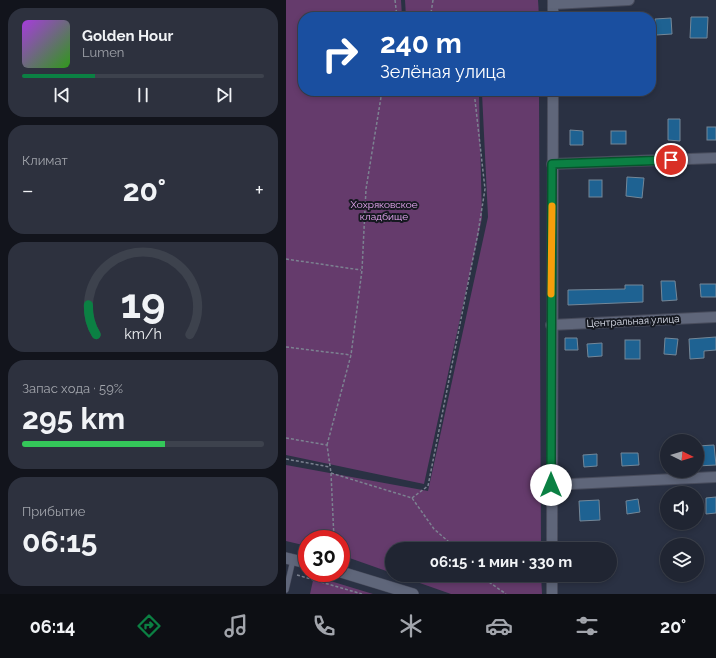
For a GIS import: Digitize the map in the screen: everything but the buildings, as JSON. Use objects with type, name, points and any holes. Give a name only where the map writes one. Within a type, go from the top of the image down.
[{"type":"street","points":[[553,2],[629,0]]},
{"type":"street","points":[[552,542],[551,325],[553,96]]},
{"type":"street","points":[[552,164],[716,158]]},
{"type":"street","name":"Центральная улица","points":[[551,325],[716,317]]},
{"type":"street","points":[[551,485],[716,477]]},
{"type":"street","points":[[350,575],[414,594]]},
{"type":"street","points":[[552,582],[552,594]]},
{"type":"lane","points":[[286,590],[290,574],[290,559]]},
{"type":"path","points":[[395,0],[396,12]]},
{"type":"path","points":[[431,12],[433,0]]},
{"type":"path","points":[[334,530],[331,473],[327,445],[351,355],[362,270],[366,189],[381,96]]},
{"type":"path","points":[[412,498],[428,486],[484,196],[485,189],[475,96]]},
{"type":"path","points":[[286,259],[362,270]]},
{"type":"path","points":[[286,347],[351,355]]},
{"type":"path","points":[[286,438],[327,445]]},
{"type":"path","points":[[286,459],[330,467]]},
{"type":"path","points":[[331,473],[412,498],[434,529],[449,542]]},
{"type":"path","points":[[290,574],[362,594]]},
{"type":"path","points":[[489,582],[506,594]]},
{"type":"green space","name":"Хохряковское кладбище","points":[[286,0],[401,0],[402,12],[298,12],[298,96],[479,96],[482,218],[424,484],[286,455]]},
{"type":"green space","points":[[405,0],[538,0],[539,12],[406,12]]},
{"type":"green space","points":[[482,96],[539,96],[541,542],[385,542],[385,571],[350,558],[350,530],[298,530],[298,544],[286,541],[286,465],[428,491],[488,217]]},
{"type":"green space","points":[[313,582],[334,582],[373,594],[310,594]]},
{"type":"green space","points":[[417,582],[541,582],[542,594],[451,594]]},
{"type":"slow traffic","points":[[551,294],[552,206]]},
{"type":"route","points":[[551,485],[552,164],[671,160]]}]
